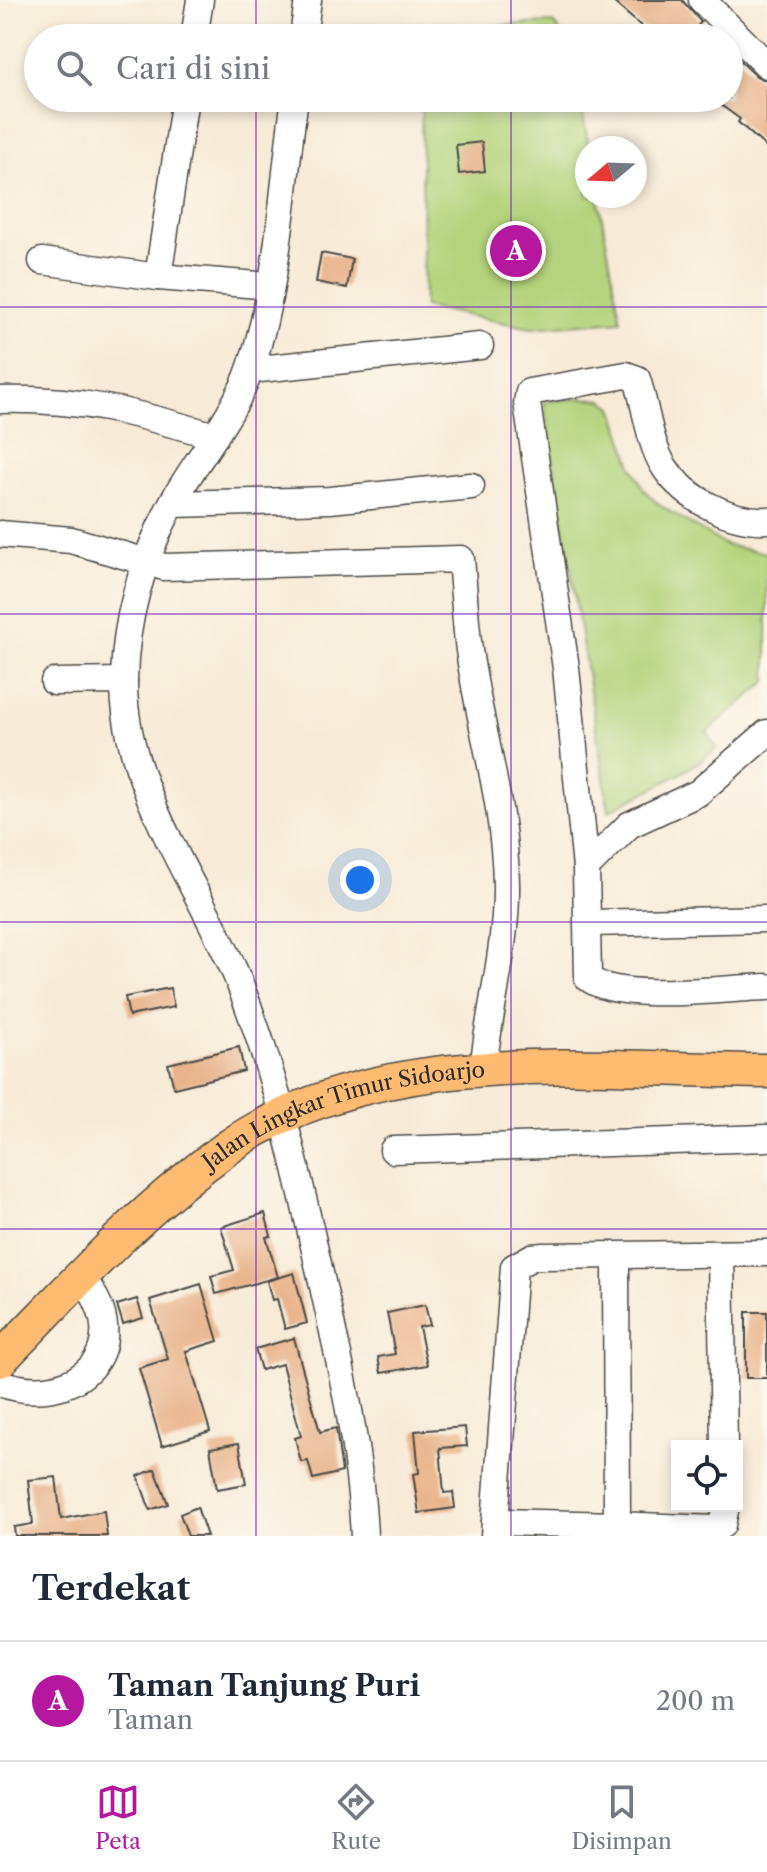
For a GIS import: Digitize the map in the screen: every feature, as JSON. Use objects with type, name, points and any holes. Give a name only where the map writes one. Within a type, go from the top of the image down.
[{"type":"main road","name":"Jalan Lingkar Timur Sidoarjo","points":[[0,1360],[81,1277],[178,1186],[232,1145],[282,1116],[376,1083],[483,1071],[767,1071]]},
{"type":"street","points":[[196,24],[200,0]]},
{"type":"street","points":[[305,24],[308,0]]},
{"type":"street","points":[[702,0],[726,24]]},
{"type":"street","points":[[743,41],[767,65]]},
{"type":"street","points":[[158,277],[183,112]]},
{"type":"street","points":[[293,112],[271,286],[250,370],[215,436],[172,504],[145,564],[134,599],[124,681],[132,737],[155,808],[240,984],[282,1116],[303,1192],[354,1428],[364,1536]]},
{"type":"street","points":[[42,261],[158,277],[271,286]]},
{"type":"street","points":[[250,370],[480,346]]},
{"type":"street","points":[[767,520],[717,510],[679,483],[665,468],[656,449],[637,379],[626,375],[529,392],[527,403],[566,668],[590,923],[586,966],[588,978],[597,985],[631,991],[767,987]]},
{"type":"street","points":[[0,400],[53,399],[107,405],[215,436]]},
{"type":"street","points":[[172,504],[330,500],[471,486]]},
{"type":"street","points":[[0,534],[71,540],[145,564],[164,567],[461,559],[469,650],[499,794],[506,886],[502,948],[487,1022],[483,1071]]},
{"type":"street","points":[[54,682],[124,681]]},
{"type":"street","points":[[586,868],[629,825],[698,793],[767,733]]},
{"type":"street","points":[[590,923],[767,919]]},
{"type":"street","points":[[393,1150],[767,1138]]},
{"type":"street","points":[[725,1512],[722,1525],[713,1529],[617,1525],[495,1529],[512,1270],[532,1257],[767,1253]]},
{"type":"street","points":[[721,1254],[724,1440]]},
{"type":"street","points":[[616,1257],[617,1525]]},
{"type":"street","points":[[0,1383],[16,1388],[46,1389],[66,1383],[94,1363],[104,1349],[106,1321],[97,1297],[81,1277]]},
{"type":"green space","points":[[421,112],[583,112],[587,136],[575,136],[575,208],[600,208],[621,321],[531,328],[424,307]]},
{"type":"green space","points":[[584,398],[603,400],[613,407],[632,466],[644,490],[658,504],[725,545],[767,553],[767,681],[707,732],[717,748],[678,775],[609,811],[544,402]]},
{"type":"building","points":[[611,0],[682,0],[701,22],[699,24],[639,24]]},
{"type":"building","points":[[743,64],[756,76],[767,81],[767,148],[738,122],[740,119],[730,112],[743,112]]},
{"type":"building","points":[[482,142],[485,171],[459,174],[456,145]]},
{"type":"building","points":[[321,253],[352,259],[347,288],[316,282]]},
{"type":"building","points":[[170,988],[174,1007],[129,1016],[125,997]]},
{"type":"building","points":[[239,1047],[244,1071],[174,1088],[168,1064]]},
{"type":"building","points":[[265,1213],[271,1236],[266,1237],[278,1277],[216,1294],[211,1276],[234,1270],[221,1227]]},
{"type":"building","points":[[294,1273],[307,1323],[285,1329],[277,1299],[272,1300],[267,1281]]},
{"type":"building","points":[[201,1284],[218,1341],[186,1351],[210,1431],[162,1446],[139,1368],[168,1359],[150,1300]]},
{"type":"building","points":[[137,1299],[143,1318],[123,1324],[117,1305]]},
{"type":"building","points":[[425,1305],[430,1325],[419,1327],[427,1365],[381,1373],[378,1357],[395,1354],[387,1313]]},
{"type":"building","points":[[746,1312],[767,1312],[767,1378],[746,1378]]},
{"type":"building","points":[[294,1338],[320,1432],[336,1428],[342,1472],[313,1479],[308,1461],[301,1462],[295,1438],[301,1436],[282,1364],[261,1370],[255,1349]]},
{"type":"building","points":[[465,1427],[467,1446],[440,1448],[444,1493],[453,1492],[455,1508],[419,1513],[413,1474],[419,1473],[415,1431]]},
{"type":"building","points":[[239,1443],[246,1484],[217,1489],[210,1448]]},
{"type":"building","points":[[155,1469],[168,1504],[150,1510],[138,1476]]},
{"type":"building","points":[[56,1477],[61,1519],[104,1511],[107,1536],[15,1536],[14,1527],[33,1524],[28,1480]]},
{"type":"building","points":[[197,1507],[207,1536],[188,1536],[180,1514]]},
{"type":"place","name":"Taman Tanjung Puri","points":[[516,251]]}]
